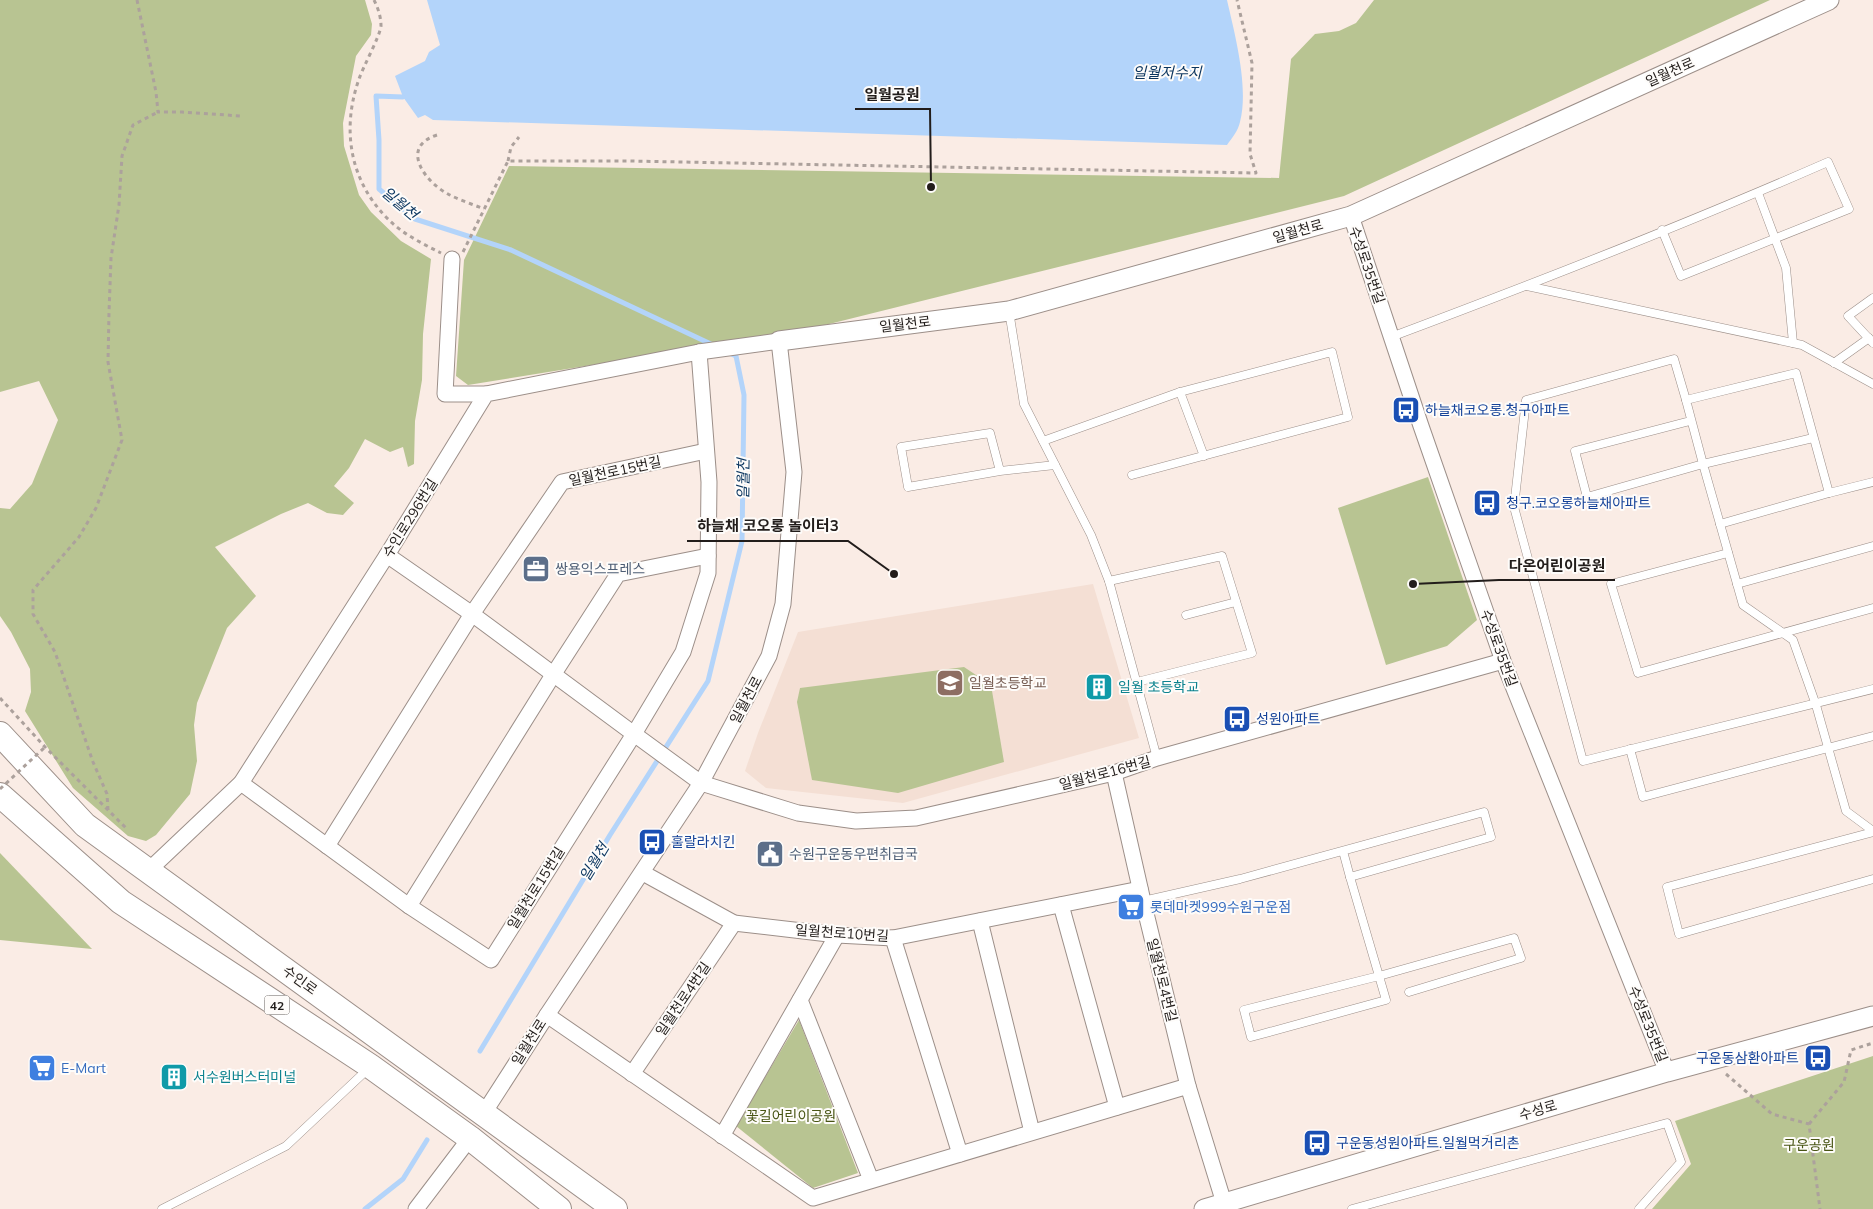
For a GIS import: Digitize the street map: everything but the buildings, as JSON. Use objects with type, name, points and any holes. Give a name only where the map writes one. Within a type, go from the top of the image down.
[{"type":"main road","name":"수인로","points":[[0,734],[85,825],[615,1209]]},
{"type":"main road","name":"42","points":[[2,797],[120,902],[370,1066],[470,1138],[559,1209]]},
{"type":"street","name":"일월천로","points":[[484,1113],[701,783],[769,656],[783,604],[794,472],[779,341],[1009,311],[1351,216],[1829,0]]},
{"type":"street","name":"수성로35번길","points":[[1351,216],[1503,661],[1666,1072]]},
{"type":"street","points":[[452,259],[445,394],[486,394],[699,352],[779,341]]},
{"type":"street","name":"일월천로15번길","points":[[241,783],[409,906],[491,960],[684,652],[708,573],[708,482],[699,352]]},
{"type":"street","name":"수인로296번길","points":[[148,871],[241,783],[387,555],[486,394]]},
{"type":"street","name":"일월천로15번길","points":[[327,846],[472,614],[562,482],[706,450]]},
{"type":"street","points":[[387,555],[472,614],[701,783]]},
{"type":"street","points":[[409,906],[553,674],[618,574],[708,556]]},
{"type":"street","name":"일월천로16번길","points":[[701,783],[798,813],[856,821],[916,818],[1114,773],[1157,758],[1503,661]]},
{"type":"street","name":"일월천로4번길","points":[[1114,773],[1141,895],[1188,1086],[1224,1206]]},
{"type":"street","name":"일월천로10번길","points":[[642,873],[734,923],[837,935],[893,938],[1061,905],[1141,895]]},
{"type":"street","points":[[1061,905],[1117,1107]]},
{"type":"street","points":[[980,921],[1032,1132]]},
{"type":"street","name":"일월천로4번길","points":[[632,1074],[734,923]]},
{"type":"street","points":[[722,1136],[837,935]]},
{"type":"street","points":[[893,938],[960,1154]]},
{"type":"street","points":[[800,1000],[871,1180]]},
{"type":"street","points":[[547,1015],[813,1198],[1188,1086]]},
{"type":"street","name":"수성로","points":[[1204,1209],[1224,1206],[1666,1072],[1873,1016]]},
{"type":"street","points":[[416,1209],[470,1138]]},
{"type":"lane","points":[[1391,337],[1527,286],[1662,230],[1758,192],[1828,162],[1850,209],[1681,276],[1662,230]]},
{"type":"lane","points":[[1758,192],[1786,268],[1793,343]]},
{"type":"lane","points":[[1527,286],[1802,345],[1873,384]]},
{"type":"lane","points":[[1834,363],[1871,341],[1848,316],[1873,298]]},
{"type":"lane","points":[[1009,311],[1024,404],[1090,535],[1109,581],[1157,758]]},
{"type":"lane","points":[[1043,441],[1180,392],[1332,352],[1348,417],[1132,475]]},
{"type":"lane","points":[[1873,689],[1816,705],[1584,761],[1514,507],[1526,400],[1674,359],[1743,605],[1793,640],[1816,705],[1846,811],[1873,831]]},
{"type":"lane","points":[[1686,400],[1796,373],[1829,493]]},
{"type":"lane","points":[[1180,392],[1204,456]]},
{"type":"lane","points":[[1690,421],[1575,450],[1587,497],[1703,464],[1813,438]]},
{"type":"lane","points":[[1000,471],[990,433],[900,447],[908,487],[1000,471],[1055,465]]},
{"type":"lane","points":[[1720,524],[1873,482]]},
{"type":"lane","points":[[1737,584],[1873,546]]},
{"type":"lane","points":[[1728,553],[1611,584],[1638,672],[1873,608]]},
{"type":"lane","points":[[1109,581],[1222,556],[1252,653],[1137,682]]},
{"type":"lane","points":[[1186,615],[1236,602]]},
{"type":"lane","points":[[1630,749],[1643,797],[1873,736]]},
{"type":"lane","points":[[1141,895],[1240,879],[1484,812],[1491,837],[1350,876]]},
{"type":"lane","points":[[1873,831],[1667,887],[1679,934],[1873,879]]},
{"type":"lane","points":[[1342,851],[1350,876],[1379,976],[1386,1000],[1251,1037],[1244,1010],[1379,976],[1514,938],[1521,958],[1409,992]]},
{"type":"lane","points":[[162,1209],[286,1146],[370,1066]]},
{"type":"lane","points":[[1352,1209],[1667,1123],[1681,1162],[1639,1209]]},
{"type":"path","points":[[137,0],[158,112]]},
{"type":"path","points":[[374,0],[379,10],[381,27],[358,80],[349,131],[353,158],[364,189],[389,221],[414,238],[452,259],[463,252],[508,161],[511,147],[519,137]]},
{"type":"path","points":[[508,161],[1256,173],[1250,154],[1252,63],[1238,0]]},
{"type":"path","points":[[108,810],[107,794],[93,762],[54,652],[33,614],[33,590],[79,537],[96,508],[122,440],[108,362],[111,258],[119,205],[122,156],[133,125],[158,112],[241,116]]},
{"type":"path","points":[[437,135],[426,138],[418,148],[417,160],[423,172],[446,194],[484,209]]},
{"type":"path","points":[[0,698],[45,747],[134,835]]},
{"type":"path","points":[[2,797],[45,747]]},
{"type":"path","points":[[1820,1209],[1809,1124],[1844,1082],[1852,1050],[1873,1042]]},
{"type":"path","points":[[1710,1061],[1772,1114],[1809,1124]]},
{"type":"shaded area","name":"일월초등학교","points":[[1093,584],[1139,738],[903,803],[766,788],[745,771],[798,632]]},
{"type":"green space","points":[[0,0],[365,0],[372,24],[371,35],[356,56],[343,123],[344,146],[359,195],[371,212],[401,241],[431,259],[423,334],[422,380],[415,421],[414,464],[408,467],[403,447],[390,452],[365,439],[349,468],[334,486],[354,503],[343,515],[327,513],[308,503],[281,514],[215,547],[256,596],[227,628],[197,703],[194,725],[197,761],[190,794],[156,835],[146,841],[128,836],[73,788],[25,711],[31,692],[30,669],[11,632],[0,616],[0,508],[10,509],[32,484],[58,420],[39,381],[0,392]]},
{"type":"green space","points":[[1374,0],[1770,0],[1344,196],[797,332],[468,385],[456,376],[464,260],[509,166],[1279,178],[1291,59],[1315,34],[1339,31],[1356,23]]},
{"type":"green space","points":[[1428,477],[1477,620],[1447,646],[1386,665],[1338,508]]},
{"type":"green space","points":[[964,667],[991,685],[1004,762],[898,793],[812,780],[797,702],[800,688]]},
{"type":"green space","points":[[0,853],[92,949],[0,940]]},
{"type":"green space","name":"꽃길어린이공원","points":[[799,1020],[858,1173],[813,1188],[736,1126]]},
{"type":"green space","name":"구운공원","points":[[1873,1056],[1873,1209],[1652,1209],[1691,1164],[1675,1121]]},
{"type":"water","name":"일월저수지","points":[[427,0],[1227,0],[1240,61],[1243,93],[1242,108],[1238,128],[1227,145],[433,120],[425,115],[418,118],[403,97],[395,76],[425,61],[429,52],[440,45]]},
{"type":"waterway","name":"일월천","points":[[403,97],[376,96],[379,140],[379,189],[415,219],[511,250],[713,345]]},
{"type":"waterway","name":"일월천","points":[[480,1051],[610,835],[708,681],[742,541],[744,395],[736,356],[727,352]]},
{"type":"waterway","name":"일월천","points":[[365,1209],[403,1179],[427,1140]]},
{"type":"place","name":"일월공원","points":[[931,187]]},
{"type":"place","name":"하늘채코오롱.청구아파트","points":[[1406,410]]},
{"type":"place","name":"청구.코오롱하늘채아파트","points":[[1487,503]]},
{"type":"place","name":"쌍용익스프레스","points":[[536,569]]},
{"type":"place","name":"하늘채 코오롱 놀이터3","points":[[894,574]]},
{"type":"place","name":"다온어린이공원","points":[[1413,584]]},
{"type":"place","name":"일월초등학교","points":[[950,683]]},
{"type":"place","name":"일월 초등학교","points":[[1099,687]]},
{"type":"place","name":"성원아파트","points":[[1237,719]]},
{"type":"place","name":"훌랄라치킨","points":[[652,842]]},
{"type":"place","name":"수원구운동우편취급국","points":[[770,854]]},
{"type":"place","name":"롯데마켓999수원구운점","points":[[1131,907]]},
{"type":"place","name":"구운동삼환아파트","points":[[1818,1058]]},
{"type":"place","name":"E-Mart","points":[[42,1068]]},
{"type":"place","name":"서수원버스터미널","points":[[174,1077]]},
{"type":"place","name":"구운동성원아파트.일월먹거리촌","points":[[1317,1143]]}]
